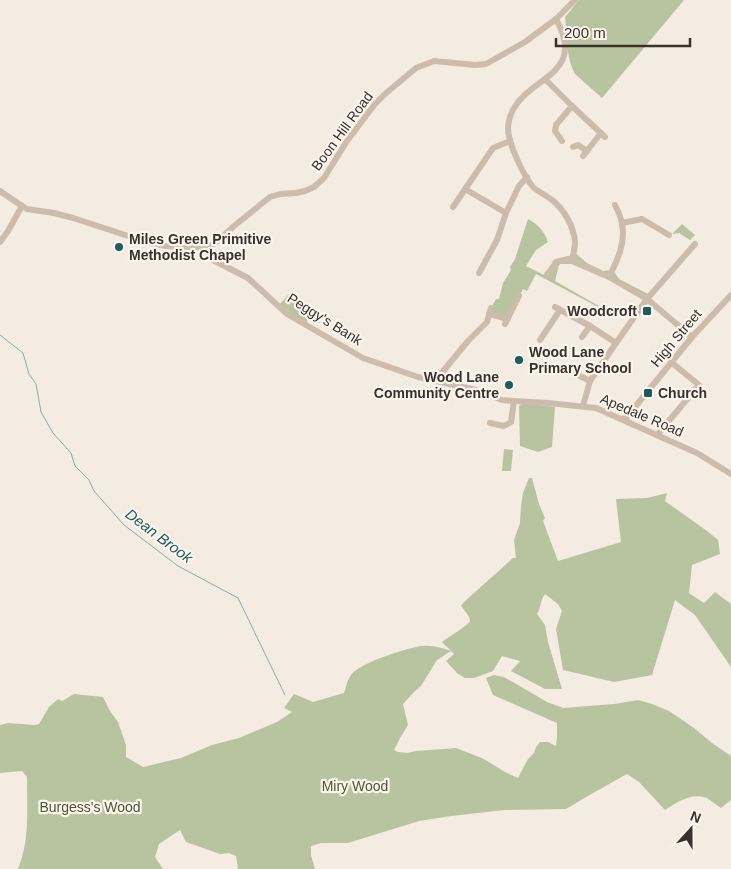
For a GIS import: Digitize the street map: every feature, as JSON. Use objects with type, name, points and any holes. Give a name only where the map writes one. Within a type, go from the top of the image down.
[{"type":"street","name":"Boon Hill Road","points":[[208,247],[218,241],[270,197],[280,194],[300,193],[320,183],[347,141],[375,104],[416,68],[434,61],[475,66],[486,64],[525,42],[556,19],[575,0]]},
{"type":"street","points":[[556,19],[565,42],[562,63],[520,100],[513,109],[508,126],[510,141],[527,177],[534,187],[554,201],[573,230],[575,243],[572,261]]},
{"type":"street","points":[[546,79],[603,135],[585,153],[578,145],[573,147]]},
{"type":"street","points":[[561,141],[555,131],[556,125],[572,106]]},
{"type":"street","points":[[453,207],[492,148],[510,141]]},
{"type":"street","points":[[479,272],[498,240],[506,213],[519,186],[527,177]]},
{"type":"street","points":[[465,189],[506,213]]},
{"type":"street","points":[[1,192],[27,209],[73,218],[150,243],[181,247],[208,247]]},
{"type":"street","points":[[0,242],[22,206]]},
{"type":"street","points":[[609,277],[617,261],[622,242],[622,223],[615,209]]},
{"type":"street","points":[[622,223],[642,219],[669,235]]},
{"type":"street","points":[[583,406],[590,380],[647,299],[695,244]]},
{"type":"street","name":"Peggy's Bank","points":[[208,247],[213,260],[248,278],[287,314],[363,358],[418,377]]},
{"type":"street","points":[[546,276],[554,264],[560,261],[572,261],[609,277],[647,299],[692,337]]},
{"type":"street","name":"High Street","points":[[622,419],[626,418],[692,337],[731,295]]},
{"type":"street","points":[[435,381],[468,341],[487,322],[490,311],[507,322],[519,296]]},
{"type":"street","points":[[535,333],[541,338],[557,308],[616,343]]},
{"type":"street","points":[[582,337],[590,326]]},
{"type":"street","points":[[657,435],[699,385],[671,362]]},
{"type":"street","points":[[570,371],[590,380]]},
{"type":"street","name":"Apedale Road","points":[[418,377],[476,390],[502,400],[548,402],[596,408],[698,453],[731,474]]},
{"type":"street","points":[[490,423],[504,426],[511,422],[514,401]]},
{"type":"green space","points":[[579,0],[684,0],[602,98],[575,74],[570,61],[565,17]]},
{"type":"green space","points":[[528,219],[541,229],[548,242],[536,250],[526,266],[546,276],[554,264],[552,261],[573,255],[574,252],[587,263],[603,271],[613,270],[619,279],[650,295],[647,299],[572,261],[560,261],[555,281],[598,307],[536,274],[527,291],[523,289],[508,319],[489,314],[496,299],[499,299],[503,283],[511,270],[510,267],[515,259]]},
{"type":"green space","points":[[682,224],[695,235],[690,240],[679,233],[673,234]]},
{"type":"green space","points":[[289,294],[309,316],[316,309],[324,316],[319,323],[308,319],[307,322],[294,316],[280,304]]},
{"type":"green space","points":[[523,403],[555,407],[552,447],[538,452],[520,446],[519,406]]},
{"type":"green space","points":[[504,449],[513,450],[511,471],[502,471]]},
{"type":"green space","points":[[529,478],[532,478],[545,518],[543,521],[558,561],[621,542],[616,499],[647,498],[667,493],[665,501],[718,540],[720,554],[692,565],[689,593],[704,603],[715,592],[731,604],[731,667],[695,615],[675,600],[652,675],[614,682],[563,670],[556,629],[562,611],[558,604],[545,594],[537,614],[545,625],[562,689],[545,689],[511,671],[520,661],[502,656],[493,671],[474,678],[465,678],[457,673],[446,661],[454,654],[442,642],[469,623],[470,619],[461,606],[464,602],[513,558],[516,558],[514,540],[520,523],[523,493]]},
{"type":"green space","points":[[423,646],[433,646],[451,651],[437,660],[421,686],[403,704],[408,725],[394,750],[407,753],[456,748],[484,759],[518,778],[540,742],[548,742],[556,746],[557,723],[493,695],[486,678],[494,675],[504,677],[547,702],[563,708],[638,700],[669,711],[731,756],[731,800],[721,808],[707,798],[696,796],[680,801],[665,810],[639,782],[627,774],[566,809],[504,810],[451,816],[419,821],[348,843],[321,843],[311,846],[311,855],[315,869],[238,869],[236,856],[229,853],[220,854],[186,842],[180,830],[159,844],[155,857],[163,869],[18,869],[26,835],[27,777],[22,771],[0,773],[0,725],[8,723],[39,724],[49,707],[58,699],[62,701],[74,694],[103,697],[118,722],[126,745],[126,757],[143,767],[181,758],[212,745],[239,738],[277,722],[292,712],[284,708],[294,694],[313,702],[344,693],[350,677],[356,670],[385,656]]},
{"type":"waterway","name":"Dean Brook","points":[[0,335],[23,353],[29,374],[36,384],[41,412],[53,433],[71,453],[75,466],[89,480],[94,491],[124,525],[178,566],[238,598],[285,695]]},
{"type":"place","name":"Miles Green Primitive Methodist Chapel","points":[[119,247]]},
{"type":"place","name":"Woodcroft","points":[[647,311]]},
{"type":"place","name":"Wood Lane Primary School","points":[[519,360]]},
{"type":"place","name":"Wood Lane Community Centre","points":[[509,385]]},
{"type":"place","name":"Church","points":[[648,393]]},
{"type":"park label","name":"Miry Wood","points":[[355,786]]},
{"type":"park label","name":"Burgess's Wood","points":[[90,807]]}]
